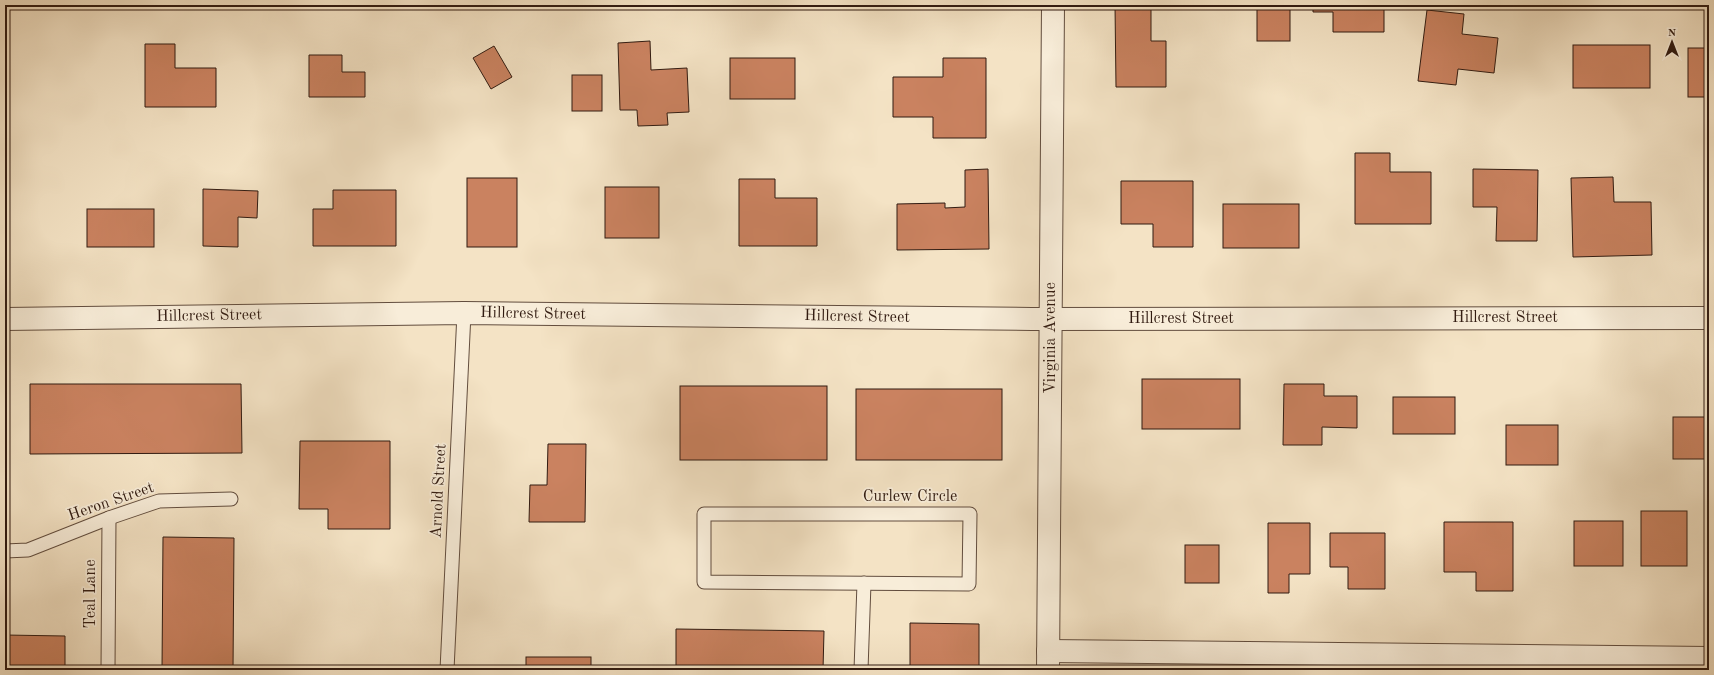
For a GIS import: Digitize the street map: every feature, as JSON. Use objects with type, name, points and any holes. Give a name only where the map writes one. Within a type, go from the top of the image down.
[{"type":"street","name":"Virginia Avenue","points":[[1048,660],[1053,5]]},
{"type":"street","name":"Hillcrest Street","points":[[5,319],[464,313],[1051,319],[1709,318]]},
{"type":"street","points":[[1048,660],[1709,658]]},
{"type":"lane","name":"Arnold Street","points":[[447,670],[464,313]]},
{"type":"lane","name":"Heron Street","points":[[5,550],[28,550],[109,518],[159,501],[231,499]]},
{"type":"lane","name":"Curlew Circle","points":[[704,514],[970,514],[969,584],[864,583],[704,582],[704,514]]},
{"type":"lane","name":"Teal Lane","points":[[108,670],[109,518]]},
{"type":"lane","points":[[861,670],[864,583]]},
{"type":"building","points":[[1115,5],[1151,5],[1151,41],[1166,41],[1166,87],[1116,87]]},
{"type":"building","points":[[1257,5],[1290,5],[1290,41],[1257,41]]},
{"type":"building","points":[[1313,5],[1384,5],[1384,32],[1333,32],[1333,12],[1313,12]]},
{"type":"building","points":[[1427,10],[1464,14],[1462,34],[1498,38],[1494,73],[1458,69],[1456,85],[1418,81]]},
{"type":"building","points":[[650,41],[651,70],[687,68],[689,112],[667,113],[668,125],[638,126],[637,110],[620,110],[618,43]]},
{"type":"building","points":[[145,44],[175,44],[175,68],[216,68],[216,107],[145,107]]},
{"type":"building","points":[[1573,45],[1650,45],[1650,88],[1573,88]]},
{"type":"building","points":[[494,46],[512,77],[491,89],[473,58]]},
{"type":"building","points":[[1688,48],[1709,48],[1709,97],[1688,97]]},
{"type":"building","points":[[309,55],[342,55],[342,72],[365,72],[365,97],[309,97]]},
{"type":"building","points":[[730,58],[795,58],[795,99],[730,99]]},
{"type":"building","points":[[943,58],[986,58],[986,138],[933,138],[933,117],[893,117],[893,77],[943,77]]},
{"type":"building","points":[[572,75],[602,75],[602,111],[572,111]]},
{"type":"building","points":[[1355,153],[1390,153],[1390,172],[1431,172],[1431,224],[1355,224]]},
{"type":"building","points":[[988,169],[989,249],[897,250],[897,204],[945,203],[945,208],[965,207],[965,170]]},
{"type":"building","points":[[1473,169],[1538,170],[1537,241],[1496,241],[1497,207],[1473,207]]},
{"type":"building","points":[[1613,177],[1614,202],[1651,202],[1652,255],[1573,257],[1571,178]]},
{"type":"building","points":[[467,178],[517,178],[517,247],[467,247]]},
{"type":"building","points":[[739,179],[775,179],[775,198],[817,198],[817,246],[739,246]]},
{"type":"building","points":[[1121,181],[1193,181],[1193,247],[1153,247],[1153,224],[1121,224]]},
{"type":"building","points":[[605,187],[659,187],[659,238],[605,238]]},
{"type":"building","points":[[203,189],[258,191],[257,218],[238,217],[238,247],[203,246]]},
{"type":"building","points":[[333,190],[396,190],[396,246],[313,246],[313,209],[333,209]]},
{"type":"building","points":[[1223,204],[1299,204],[1299,248],[1223,248]]},
{"type":"building","points":[[87,209],[154,209],[154,247],[87,247]]},
{"type":"building","points":[[1142,379],[1240,379],[1240,429],[1142,429]]},
{"type":"building","points":[[30,384],[241,384],[242,453],[30,454]]},
{"type":"building","points":[[1284,384],[1324,384],[1324,396],[1357,396],[1357,428],[1322,427],[1322,445],[1283,445]]},
{"type":"building","points":[[680,386],[827,386],[827,460],[680,460]]},
{"type":"building","points":[[856,389],[1002,389],[1002,460],[856,460]]},
{"type":"building","points":[[1393,397],[1455,397],[1455,434],[1393,434]]},
{"type":"building","points":[[1673,417],[1709,417],[1709,459],[1673,459]]},
{"type":"building","points":[[1506,425],[1558,425],[1558,465],[1506,465]]},
{"type":"building","points":[[300,441],[390,441],[390,529],[328,529],[328,509],[299,509]]},
{"type":"building","points":[[548,444],[586,444],[585,522],[529,522],[530,485],[547,485]]},
{"type":"building","points":[[1641,511],[1687,511],[1687,566],[1641,566]]},
{"type":"building","points":[[1574,521],[1623,521],[1623,566],[1574,566]]},
{"type":"building","points":[[1444,522],[1513,522],[1513,591],[1476,591],[1476,572],[1444,572]]},
{"type":"building","points":[[1268,523],[1310,523],[1310,574],[1289,574],[1289,593],[1268,593]]},
{"type":"building","points":[[1330,533],[1385,533],[1385,589],[1348,589],[1348,567],[1330,567]]},
{"type":"building","points":[[163,537],[234,538],[233,670],[162,670]]},
{"type":"building","points":[[1185,545],[1219,545],[1219,583],[1185,583]]},
{"type":"building","points":[[910,623],[979,624],[979,670],[910,670]]},
{"type":"building","points":[[676,629],[824,631],[823,670],[676,670]]},
{"type":"building","points":[[5,635],[65,636],[65,670],[5,670]]},
{"type":"building","points":[[526,657],[591,657],[591,670],[526,670]]}]
